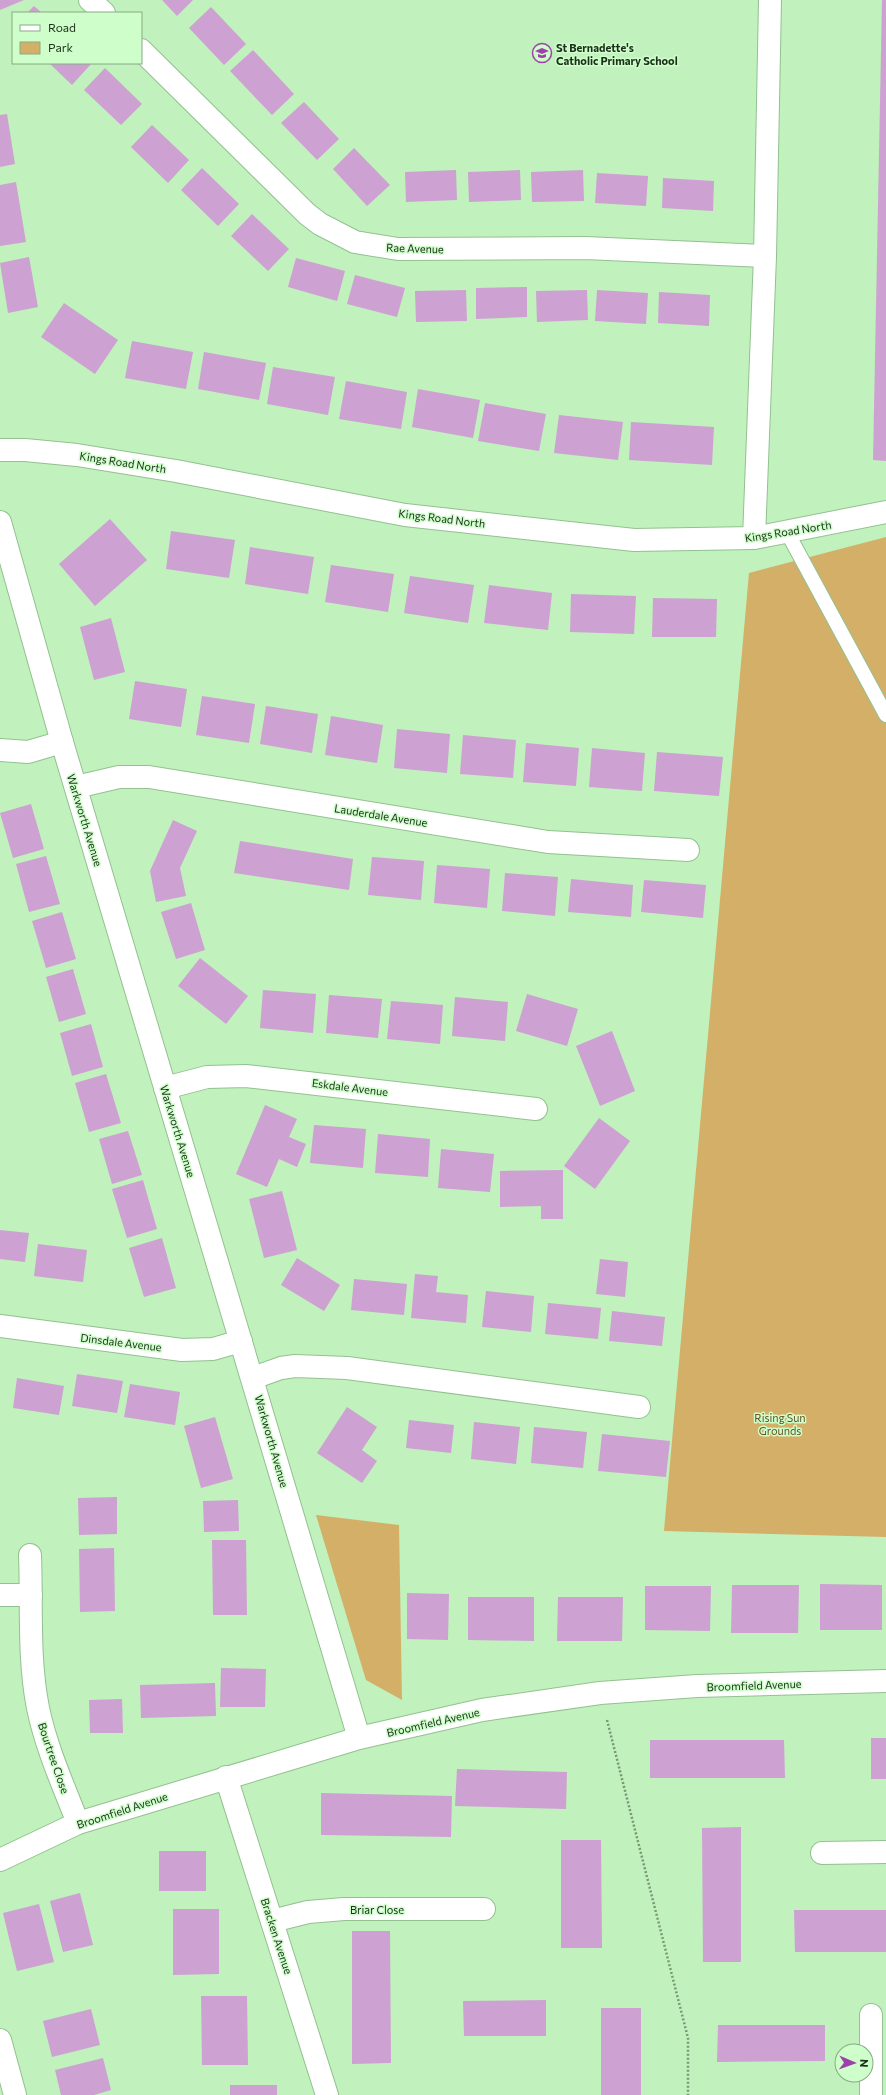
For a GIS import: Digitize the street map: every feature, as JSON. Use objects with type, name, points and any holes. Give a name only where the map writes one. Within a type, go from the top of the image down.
[{"type":"street","points":[[90,0],[103,12]]},
{"type":"street","points":[[754,538],[765,256],[770,0]]},
{"type":"street","name":"Rae Avenue","points":[[142,51],[307,214],[320,224],[355,242],[398,249],[585,248],[765,256]]},
{"type":"street","name":"Kings Road North","points":[[0,450],[53,452],[92,457],[183,472],[405,515],[634,540],[754,538],[886,512]]},
{"type":"street","name":"Warkworth Avenue","points":[[0,522],[62,742],[253,1378],[359,1738]]},
{"type":"street","points":[[0,750],[28,752],[62,742]]},
{"type":"street","name":"Lauderdale Avenue","points":[[76,787],[119,777],[149,777],[548,842],[688,850]]},
{"type":"street","name":"Eskdale Avenue","points":[[165,1088],[207,1077],[246,1076],[536,1109]]},
{"type":"street","name":"Dinsdale Avenue","points":[[0,1326],[182,1350],[213,1349],[241,1341]]},
{"type":"street","points":[[253,1378],[281,1368],[295,1366],[347,1368],[639,1407]]},
{"type":"street","name":"Bourtree Close","points":[[30,1555],[34,1680],[38,1708],[45,1736],[78,1823]]},
{"type":"street","points":[[0,1594],[31,1595]]},
{"type":"street","name":"Broomfield Avenue","points":[[0,1860],[78,1823],[359,1738],[482,1710],[600,1693],[697,1686],[886,1682]]},
{"type":"street","name":"Bracken Avenue","points":[[226,1777],[327,2095]]},
{"type":"street","points":[[822,1853],[886,1852]]},
{"type":"street","name":"Briar Close","points":[[272,1921],[308,1912],[344,1909],[484,1909]]},
{"type":"street","points":[[871,2015],[871,2095]]},
{"type":"street","points":[[0,2040],[15,2095]]},
{"type":"lane","points":[[787,532],[886,715]]},
{"type":"path","points":[[600,1693],[688,2038],[688,2095]]},
{"type":"green space","name":"Rising Sun Grounds","points":[[886,537],[886,1537],[664,1531],[749,573]]},
{"type":"green space","points":[[316,1515],[399,1525],[402,1700],[366,1680]]},
{"type":"building","points":[[0,0],[24,0],[0,10]]},
{"type":"building","points":[[162,0],[193,0],[177,16]]},
{"type":"building","points":[[882,0],[886,0],[886,461],[873,460]]},
{"type":"building","points":[[34,6],[41,12],[28,12]]},
{"type":"building","points":[[211,7],[246,44],[224,65],[189,28]]},
{"type":"building","points":[[253,50],[294,94],[272,115],[230,71]]},
{"type":"building","points":[[50,64],[91,64],[72,85]]},
{"type":"building","points":[[105,68],[142,104],[121,125],[84,90]]},
{"type":"building","points":[[304,102],[339,139],[317,160],[281,123]]},
{"type":"building","points":[[7,114],[15,164],[0,167],[0,115]]},
{"type":"building","points":[[152,125],[189,160],[168,183],[131,147]]},
{"type":"building","points":[[354,148],[390,185],[367,206],[333,169]]},
{"type":"building","points":[[202,168],[239,204],[218,226],[181,190]]},
{"type":"building","points":[[456,170],[457,200],[406,202],[405,172]]},
{"type":"building","points":[[520,170],[521,200],[469,202],[468,172]]},
{"type":"building","points":[[583,170],[584,201],[532,202],[531,172]]},
{"type":"building","points":[[597,173],[648,176],[646,206],[595,203]]},
{"type":"building","points":[[663,178],[714,181],[713,211],[662,208]]},
{"type":"building","points":[[16,182],[26,242],[0,246],[0,185]]},
{"type":"building","points":[[252,214],[289,249],[268,271],[231,236]]},
{"type":"building","points":[[29,257],[38,307],[8,313],[0,263]]},
{"type":"building","points":[[296,258],[345,271],[337,301],[288,287]]},
{"type":"building","points":[[355,275],[405,288],[397,317],[347,304]]},
{"type":"building","points":[[527,287],[527,317],[476,319],[476,288]]},
{"type":"building","points":[[466,290],[467,321],[416,322],[415,291]]},
{"type":"building","points":[[587,290],[588,320],[537,322],[536,291]]},
{"type":"building","points":[[597,290],[648,293],[646,324],[595,321]]},
{"type":"building","points":[[659,292],[710,295],[709,326],[658,323]]},
{"type":"building","points":[[64,303],[118,340],[95,374],[41,337]]},
{"type":"building","points":[[132,341],[193,352],[186,389],[125,378]]},
{"type":"building","points":[[204,352],[266,363],[259,400],[198,389]]},
{"type":"building","points":[[273,367],[335,377],[328,415],[267,404]]},
{"type":"building","points":[[346,381],[407,392],[401,429],[339,419]]},
{"type":"building","points":[[418,389],[480,400],[473,438],[412,427]]},
{"type":"building","points":[[485,403],[546,414],[539,451],[478,441]]},
{"type":"building","points":[[559,415],[623,422],[618,460],[554,453]]},
{"type":"building","points":[[631,422],[714,427],[712,465],[629,460]]},
{"type":"building","points":[[110,519],[147,560],[95,606],[59,564]]},
{"type":"building","points":[[171,531],[235,540],[229,578],[166,569]]},
{"type":"building","points":[[250,547],[314,557],[308,594],[245,584]]},
{"type":"building","points":[[331,565],[394,574],[388,612],[325,602]]},
{"type":"building","points":[[410,576],[474,585],[468,623],[404,613]]},
{"type":"building","points":[[489,585],[552,593],[548,630],[484,623]]},
{"type":"building","points":[[571,594],[636,596],[634,634],[570,632]]},
{"type":"building","points":[[653,598],[717,599],[716,637],[652,637]]},
{"type":"building","points":[[111,618],[125,672],[94,680],[80,627]]},
{"type":"building","points":[[135,681],[187,689],[181,727],[129,719]]},
{"type":"building","points":[[202,696],[255,704],[249,743],[196,735]]},
{"type":"building","points":[[266,706],[318,714],[312,753],[260,744]]},
{"type":"building","points":[[331,716],[383,725],[377,763],[325,755]]},
{"type":"building","points":[[397,729],[450,734],[447,773],[394,768]]},
{"type":"building","points":[[463,735],[516,740],[513,778],[460,774]]},
{"type":"building","points":[[526,743],[579,748],[576,786],[523,782]]},
{"type":"building","points":[[592,748],[645,753],[642,791],[589,787]]},
{"type":"building","points":[[657,752],[723,757],[719,796],[654,791]]},
{"type":"building","points":[[31,804],[44,849],[13,858],[0,813]]},
{"type":"building","points":[[173,820],[197,831],[180,868],[186,896],[156,902],[150,871]]},
{"type":"building","points":[[240,841],[353,859],[349,890],[234,873]]},
{"type":"building","points":[[46,856],[60,904],[29,912],[16,864]]},
{"type":"building","points":[[372,857],[424,861],[421,900],[368,895]]},
{"type":"building","points":[[437,865],[490,869],[487,908],[434,903]]},
{"type":"building","points":[[505,873],[558,877],[555,916],[502,911]]},
{"type":"building","points":[[571,879],[633,885],[631,917],[568,912]]},
{"type":"building","points":[[644,880],[706,885],[703,918],[641,912]]},
{"type":"building","points":[[191,903],[205,950],[176,959],[161,912]]},
{"type":"building","points":[[62,912],[76,959],[46,968],[32,921]]},
{"type":"building","points":[[200,958],[248,996],[226,1024],[178,986]]},
{"type":"building","points":[[73,969],[86,1014],[59,1022],[46,977]]},
{"type":"building","points":[[263,990],[316,994],[313,1033],[260,1028]]},
{"type":"building","points":[[527,994],[578,1009],[567,1046],[516,1031]]},
{"type":"building","points":[[329,995],[382,999],[378,1038],[326,1033]]},
{"type":"building","points":[[455,997],[508,1002],[505,1041],[452,1036]]},
{"type":"building","points":[[391,1001],[443,1005],[440,1044],[387,1039]]},
{"type":"building","points":[[91,1024],[103,1067],[72,1076],[60,1033]]},
{"type":"building","points":[[612,1031],[635,1091],[600,1106],[576,1046]]},
{"type":"building","points":[[106,1074],[121,1123],[89,1132],[75,1083]]},
{"type":"building","points":[[265,1105],[297,1119],[289,1137],[306,1144],[297,1167],[279,1159],[267,1187],[236,1174]]},
{"type":"building","points":[[599,1118],[630,1141],[595,1189],[564,1166]]},
{"type":"building","points":[[314,1125],[366,1129],[363,1168],[310,1163]]},
{"type":"building","points":[[128,1131],[142,1175],[112,1184],[99,1139]]},
{"type":"building","points":[[378,1134],[430,1139],[428,1177],[375,1173]]},
{"type":"building","points":[[441,1149],[494,1154],[490,1192],[438,1188]]},
{"type":"building","points":[[563,1170],[563,1219],[541,1219],[541,1206],[500,1207],[500,1171]]},
{"type":"building","points":[[143,1180],[157,1229],[127,1238],[112,1189]]},
{"type":"building","points":[[282,1191],[297,1250],[264,1258],[249,1199]]},
{"type":"building","points":[[0,1230],[29,1233],[25,1262],[0,1259]]},
{"type":"building","points":[[162,1238],[176,1288],[144,1297],[129,1248]]},
{"type":"building","points":[[38,1244],[87,1250],[83,1282],[34,1276]]},
{"type":"building","points":[[297,1258],[340,1285],[324,1311],[281,1285]]},
{"type":"building","points":[[600,1259],[628,1262],[625,1297],[596,1294]]},
{"type":"building","points":[[415,1274],[438,1276],[436,1292],[468,1295],[466,1323],[411,1318]]},
{"type":"building","points":[[354,1279],[407,1284],[404,1315],[351,1310]]},
{"type":"building","points":[[486,1291],[534,1296],[531,1332],[482,1327]]},
{"type":"building","points":[[548,1303],[601,1308],[598,1339],[545,1334]]},
{"type":"building","points":[[612,1311],[665,1317],[662,1346],[609,1341]]},
{"type":"building","points":[[77,1374],[123,1381],[117,1413],[72,1406]]},
{"type":"building","points":[[17,1378],[64,1386],[59,1415],[13,1408]]},
{"type":"building","points":[[130,1384],[180,1392],[175,1425],[124,1417]]},
{"type":"building","points":[[347,1407],[377,1427],[362,1450],[377,1461],[362,1483],[317,1453]]},
{"type":"building","points":[[215,1417],[233,1479],[201,1488],[184,1426]]},
{"type":"building","points":[[409,1420],[454,1425],[451,1453],[406,1448]]},
{"type":"building","points":[[474,1422],[520,1427],[516,1464],[471,1459]]},
{"type":"building","points":[[534,1427],[587,1432],[583,1468],[531,1463]]},
{"type":"building","points":[[602,1434],[670,1441],[666,1477],[598,1471]]},
{"type":"building","points":[[117,1497],[117,1534],[79,1535],[78,1498]]},
{"type":"building","points":[[238,1500],[239,1531],[204,1532],[203,1501]]},
{"type":"building","points":[[212,1540],[246,1540],[247,1615],[213,1615]]},
{"type":"building","points":[[114,1548],[115,1611],[80,1612],[79,1549]]},
{"type":"building","points":[[820,1584],[882,1585],[882,1630],[820,1630]]},
{"type":"building","points":[[732,1585],[799,1585],[798,1633],[731,1633]]},
{"type":"building","points":[[645,1586],[711,1586],[710,1631],[645,1630]]},
{"type":"building","points":[[407,1593],[449,1594],[448,1640],[407,1639]]},
{"type":"building","points":[[468,1597],[534,1597],[534,1641],[468,1640]]},
{"type":"building","points":[[558,1597],[623,1597],[622,1641],[557,1641]]},
{"type":"building","points":[[221,1668],[266,1669],[265,1707],[220,1707]]},
{"type":"building","points":[[215,1683],[216,1716],[141,1718],[140,1685]]},
{"type":"building","points":[[122,1699],[123,1733],[90,1733],[89,1700]]},
{"type":"building","points":[[871,1738],[886,1738],[886,1779],[871,1779]]},
{"type":"building","points":[[650,1740],[784,1740],[785,1778],[650,1778]]},
{"type":"building","points":[[457,1769],[567,1772],[566,1809],[455,1806]]},
{"type":"building","points":[[321,1793],[452,1796],[451,1837],[321,1835]]},
{"type":"building","points":[[741,1827],[741,1962],[703,1962],[702,1828]]},
{"type":"building","points":[[561,1840],[601,1840],[602,1948],[561,1948]]},
{"type":"building","points":[[159,1851],[206,1851],[206,1891],[159,1891]]},
{"type":"building","points":[[80,1893],[93,1945],[63,1952],[50,1901]]},
{"type":"building","points":[[39,1904],[54,1962],[17,1971],[3,1913]]},
{"type":"building","points":[[173,1909],[219,1909],[219,1974],[173,1975]]},
{"type":"building","points":[[794,1910],[886,1910],[886,1952],[795,1952]]},
{"type":"building","points":[[352,1931],[390,1931],[391,2063],[352,2064]]},
{"type":"building","points":[[201,1996],[247,1996],[248,2065],[202,2065]]},
{"type":"building","points":[[546,2000],[546,2036],[464,2036],[463,2001]]},
{"type":"building","points":[[601,2008],[641,2008],[641,2095],[601,2095]]},
{"type":"building","points":[[91,2009],[100,2045],[52,2057],[43,2021]]},
{"type":"building","points":[[718,2025],[825,2025],[825,2061],[717,2062]]},
{"type":"building","points":[[103,2058],[111,2090],[94,2095],[61,2095],[55,2070]]},
{"type":"building","points":[[230,2085],[277,2085],[277,2095],[230,2095]]},
{"type":"place","name":"St Bernadette's Catholic Primary School","points":[[542,53]]}]
